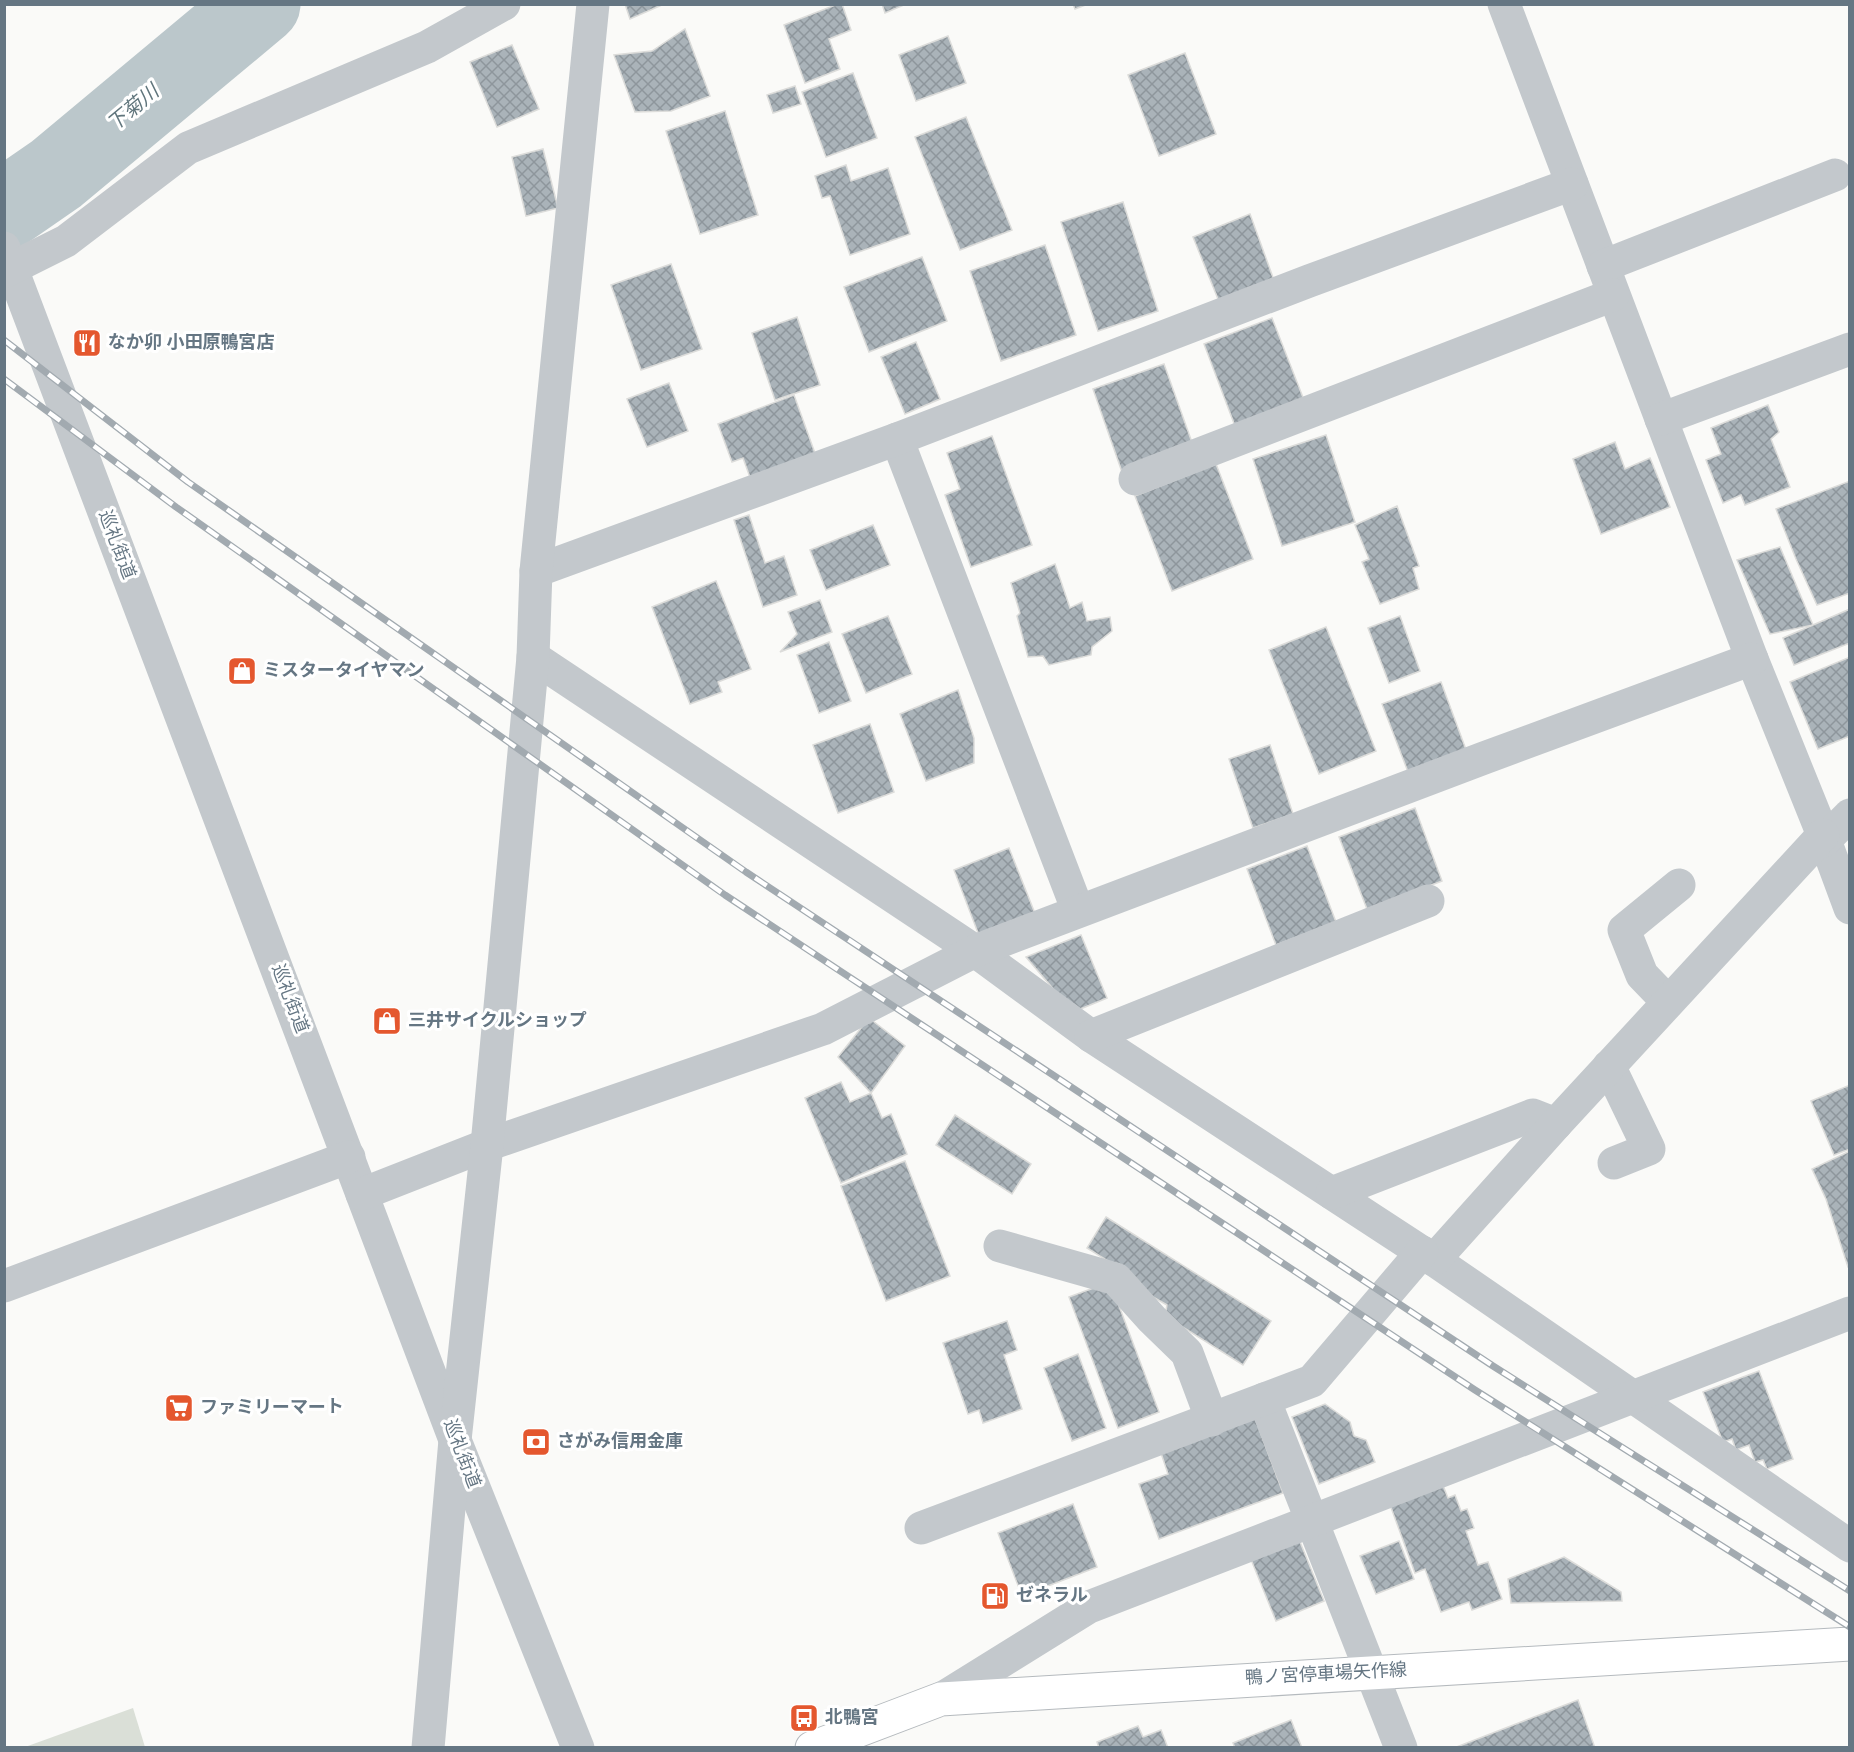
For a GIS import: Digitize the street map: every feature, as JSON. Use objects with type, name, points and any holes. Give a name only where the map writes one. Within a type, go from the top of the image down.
[{"type":"main road","name":"鴨ノ宮停車場矢作線","points":[[812,1748],[941,1699],[1850,1644]]},
{"type":"street","points":[[7,263],[66,241],[188,148],[427,46],[504,4]]},
{"type":"street","points":[[428,1748],[455,1440],[487,1145],[533,657],[536,571],[593,4]]},
{"type":"street","points":[[1504,4],[1752,659],[1850,908]]},
{"type":"street","points":[[1135,479],[1608,280],[1835,175]]},
{"type":"street","points":[[536,571],[897,439],[1309,281],[1572,184]]},
{"type":"street","name":"巡礼街道","points":[[7,263],[455,1440],[578,1748]]},
{"type":"street","points":[[1661,418],[1850,349]]},
{"type":"street","points":[[897,439],[1078,911]]},
{"type":"street","points":[[533,657],[975,951],[1091,1036],[1428,1256],[1850,1546]]},
{"type":"street","points":[[362,1194],[487,1145],[824,1029],[975,951],[1752,659]]},
{"type":"street","points":[[921,1528],[1312,1381],[1428,1256],[1556,1124],[1668,1002],[1824,838],[1850,815]]},
{"type":"street","points":[[1668,1002],[1642,975],[1624,930],[1679,885]]},
{"type":"street","points":[[1091,1036],[1428,901]]},
{"type":"street","points":[[1610,1066],[1648,1149],[1614,1162]]},
{"type":"street","points":[[1332,1193],[1533,1115],[1556,1124]]},
{"type":"street","points":[[4,1286],[349,1158]]},
{"type":"street","points":[[1000,1246],[1116,1279],[1187,1353],[1212,1420]]},
{"type":"street","points":[[941,1699],[1089,1607],[1850,1313]]},
{"type":"street","points":[[1264,1399],[1401,1748]]},
{"type":"shaded area","points":[[133,1708],[145,1747],[25,1747]]},
{"type":"building","points":[[625,4],[664,4],[630,19]]},
{"type":"building","points":[[842,4],[851,30],[829,39],[840,69],[805,83],[784,25]]},
{"type":"building","points":[[882,4],[906,4],[885,13]]},
{"type":"building","points":[[1073,4],[1088,4],[1075,9]]},
{"type":"building","points":[[685,29],[710,96],[671,111],[635,112],[614,55],[652,51]]},
{"type":"building","points":[[948,36],[966,83],[916,101],[899,55]]},
{"type":"building","points":[[512,45],[539,109],[497,127],[470,62]]},
{"type":"building","points":[[1185,53],[1216,134],[1159,156],[1128,75]]},
{"type":"building","points":[[853,73],[877,138],[826,157],[802,92]]},
{"type":"building","points":[[795,86],[801,104],[773,113],[767,95]]},
{"type":"building","points":[[725,111],[758,215],[700,234],[666,131]]},
{"type":"building","points":[[966,117],[1012,230],[960,250],[915,137]]},
{"type":"building","points":[[543,149],[558,208],[526,216],[512,157]]},
{"type":"building","points":[[846,165],[851,181],[888,168],[910,234],[850,255],[830,196],[822,198],[815,176]]},
{"type":"building","points":[[1123,202],[1158,311],[1098,331],[1061,222]]},
{"type":"building","points":[[1250,214],[1275,283],[1220,304],[1193,237]]},
{"type":"building","points":[[1045,245],[1076,335],[1001,361],[970,271]]},
{"type":"building","points":[[922,257],[947,321],[869,352],[844,287]]},
{"type":"building","points":[[671,264],[702,349],[641,370],[611,285]]},
{"type":"building","points":[[797,317],[820,385],[775,400],[752,333]]},
{"type":"building","points":[[1272,318],[1304,400],[1235,426],[1204,344]]},
{"type":"building","points":[[916,342],[940,399],[905,414],[881,357]]},
{"type":"building","points":[[1164,364],[1194,448],[1122,472],[1093,389]]},
{"type":"building","points":[[669,383],[688,431],[647,447],[627,399]]},
{"type":"building","points":[[794,395],[816,456],[751,480],[743,458],[732,462],[718,424]]},
{"type":"building","points":[[1768,405],[1779,432],[1771,439],[1790,487],[1745,505],[1741,495],[1723,503],[1706,460],[1721,454],[1711,428]]},
{"type":"building","points":[[1326,435],[1355,522],[1282,546],[1253,459]]},
{"type":"building","points":[[992,436],[1032,545],[971,567],[945,495],[960,489],[947,453]]},
{"type":"building","points":[[1615,442],[1625,469],[1650,458],[1670,507],[1601,534],[1573,459]]},
{"type":"building","points":[[1216,464],[1253,559],[1172,591],[1135,496]]},
{"type":"building","points":[[1850,481],[1850,593],[1817,605],[1776,509]]},
{"type":"building","points":[[1397,506],[1419,566],[1413,568],[1419,589],[1380,604],[1362,562],[1369,559],[1355,525]]},
{"type":"building","points":[[749,515],[765,563],[784,556],[797,595],[763,607],[734,520]]},
{"type":"building","points":[[873,525],[890,565],[826,590],[810,550]]},
{"type":"building","points":[[1780,547],[1813,625],[1770,634],[1737,560]]},
{"type":"building","points":[[1055,564],[1070,608],[1082,602],[1087,621],[1110,617],[1112,631],[1092,647],[1091,655],[1049,665],[1043,656],[1028,657],[1017,616],[1020,613],[1011,583]]},
{"type":"building","points":[[716,581],[751,669],[718,682],[722,692],[690,704],[652,607]]},
{"type":"building","points":[[820,600],[832,632],[780,652],[797,634],[788,612]]},
{"type":"building","points":[[1850,609],[1850,643],[1794,665],[1783,638]]},
{"type":"building","points":[[888,616],[912,674],[866,693],[842,634]]},
{"type":"building","points":[[1400,616],[1420,671],[1389,683],[1368,628]]},
{"type":"building","points":[[1326,627],[1376,751],[1319,774],[1269,650]]},
{"type":"building","points":[[829,642],[851,701],[819,713],[797,655]]},
{"type":"building","points":[[1850,657],[1850,736],[1818,749],[1790,682]]},
{"type":"building","points":[[1441,682],[1468,755],[1410,777],[1382,704]]},
{"type":"building","points":[[958,690],[974,738],[974,763],[926,781],[900,714]]},
{"type":"building","points":[[870,724],[894,792],[838,813],[813,745]]},
{"type":"building","points":[[1270,745],[1293,814],[1253,828],[1229,759]]},
{"type":"building","points":[[1415,808],[1442,881],[1367,909],[1339,837]]},
{"type":"building","points":[[1307,846],[1336,922],[1276,945],[1247,869]]},
{"type":"building","points":[[1009,848],[1036,916],[980,938],[954,870]]},
{"type":"building","points":[[1081,935],[1107,998],[1073,1012],[1026,957]]},
{"type":"building","points":[[869,1018],[905,1046],[871,1093],[838,1057]]},
{"type":"building","points":[[841,1082],[850,1102],[871,1093],[882,1118],[891,1114],[907,1154],[841,1183],[805,1098]]},
{"type":"building","points":[[1850,1085],[1850,1149],[1834,1155],[1811,1101]]},
{"type":"building","points":[[955,1115],[1031,1164],[1012,1194],[936,1145]]},
{"type":"building","points":[[1850,1151],[1850,1266],[1848,1267],[1826,1199],[1812,1169]]},
{"type":"building","points":[[905,1161],[950,1276],[886,1301],[841,1186]]},
{"type":"building","points":[[1106,1217],[1271,1321],[1243,1365],[1165,1316],[1167,1305],[1132,1285],[1121,1269],[1087,1248]]},
{"type":"building","points":[[1110,1282],[1159,1412],[1118,1428],[1069,1297]]},
{"type":"building","points":[[1007,1321],[1017,1350],[1004,1355],[1022,1409],[983,1423],[979,1410],[968,1414],[943,1343]]},
{"type":"building","points":[[1078,1354],[1106,1428],[1072,1441],[1044,1368]]},
{"type":"building","points":[[1759,1371],[1793,1459],[1767,1469],[1763,1460],[1755,1462],[1749,1445],[1736,1450],[1732,1439],[1723,1442],[1703,1392]]},
{"type":"building","points":[[1325,1404],[1350,1422],[1354,1436],[1366,1440],[1375,1462],[1319,1484],[1292,1417]]},
{"type":"building","points":[[1255,1418],[1283,1493],[1159,1539],[1139,1484],[1168,1474],[1161,1453]]},
{"type":"building","points":[[1442,1483],[1448,1498],[1455,1495],[1461,1511],[1467,1509],[1474,1528],[1466,1531],[1478,1565],[1488,1562],[1502,1599],[1472,1610],[1469,1602],[1441,1612],[1425,1569],[1415,1573],[1389,1502]]},
{"type":"building","points":[[1073,1504],[1097,1567],[1022,1596],[998,1533]]},
{"type":"building","points":[[1298,1537],[1324,1601],[1276,1621],[1250,1557]]},
{"type":"building","points":[[1399,1541],[1414,1579],[1376,1594],[1360,1556]]},
{"type":"building","points":[[1564,1557],[1621,1592],[1622,1601],[1511,1603],[1508,1579]]},
{"type":"building","points":[[1578,1700],[1595,1748],[1454,1748]]},
{"type":"building","points":[[1291,1720],[1302,1748],[1235,1748],[1233,1743]]},
{"type":"building","points":[[1138,1726],[1143,1737],[1161,1730],[1168,1748],[1099,1748],[1097,1742]]},
{"type":"waterway","name":"下菊川","points":[[4,210],[56,174],[260,4]]},
{"type":"railway","points":[[4,340],[188,482],[746,872],[1493,1366],[1850,1591]]},
{"type":"railway","points":[[4,379],[176,507],[725,895],[1475,1390],[1850,1627]]},
{"type":"place","name":"なか卯 小田原鴨宮店","points":[[87,343]]},
{"type":"place","name":"ミスタータイヤマン","points":[[242,671]]},
{"type":"place","name":"三井サイクルショップ","points":[[387,1021]]},
{"type":"place","name":"ファミリーマート","points":[[179,1408]]},
{"type":"place","name":"さがみ信用金庫","points":[[536,1442]]},
{"type":"place","name":"ゼネラル","points":[[995,1596]]},
{"type":"place","name":"北鴨宮","points":[[804,1718]]}]
